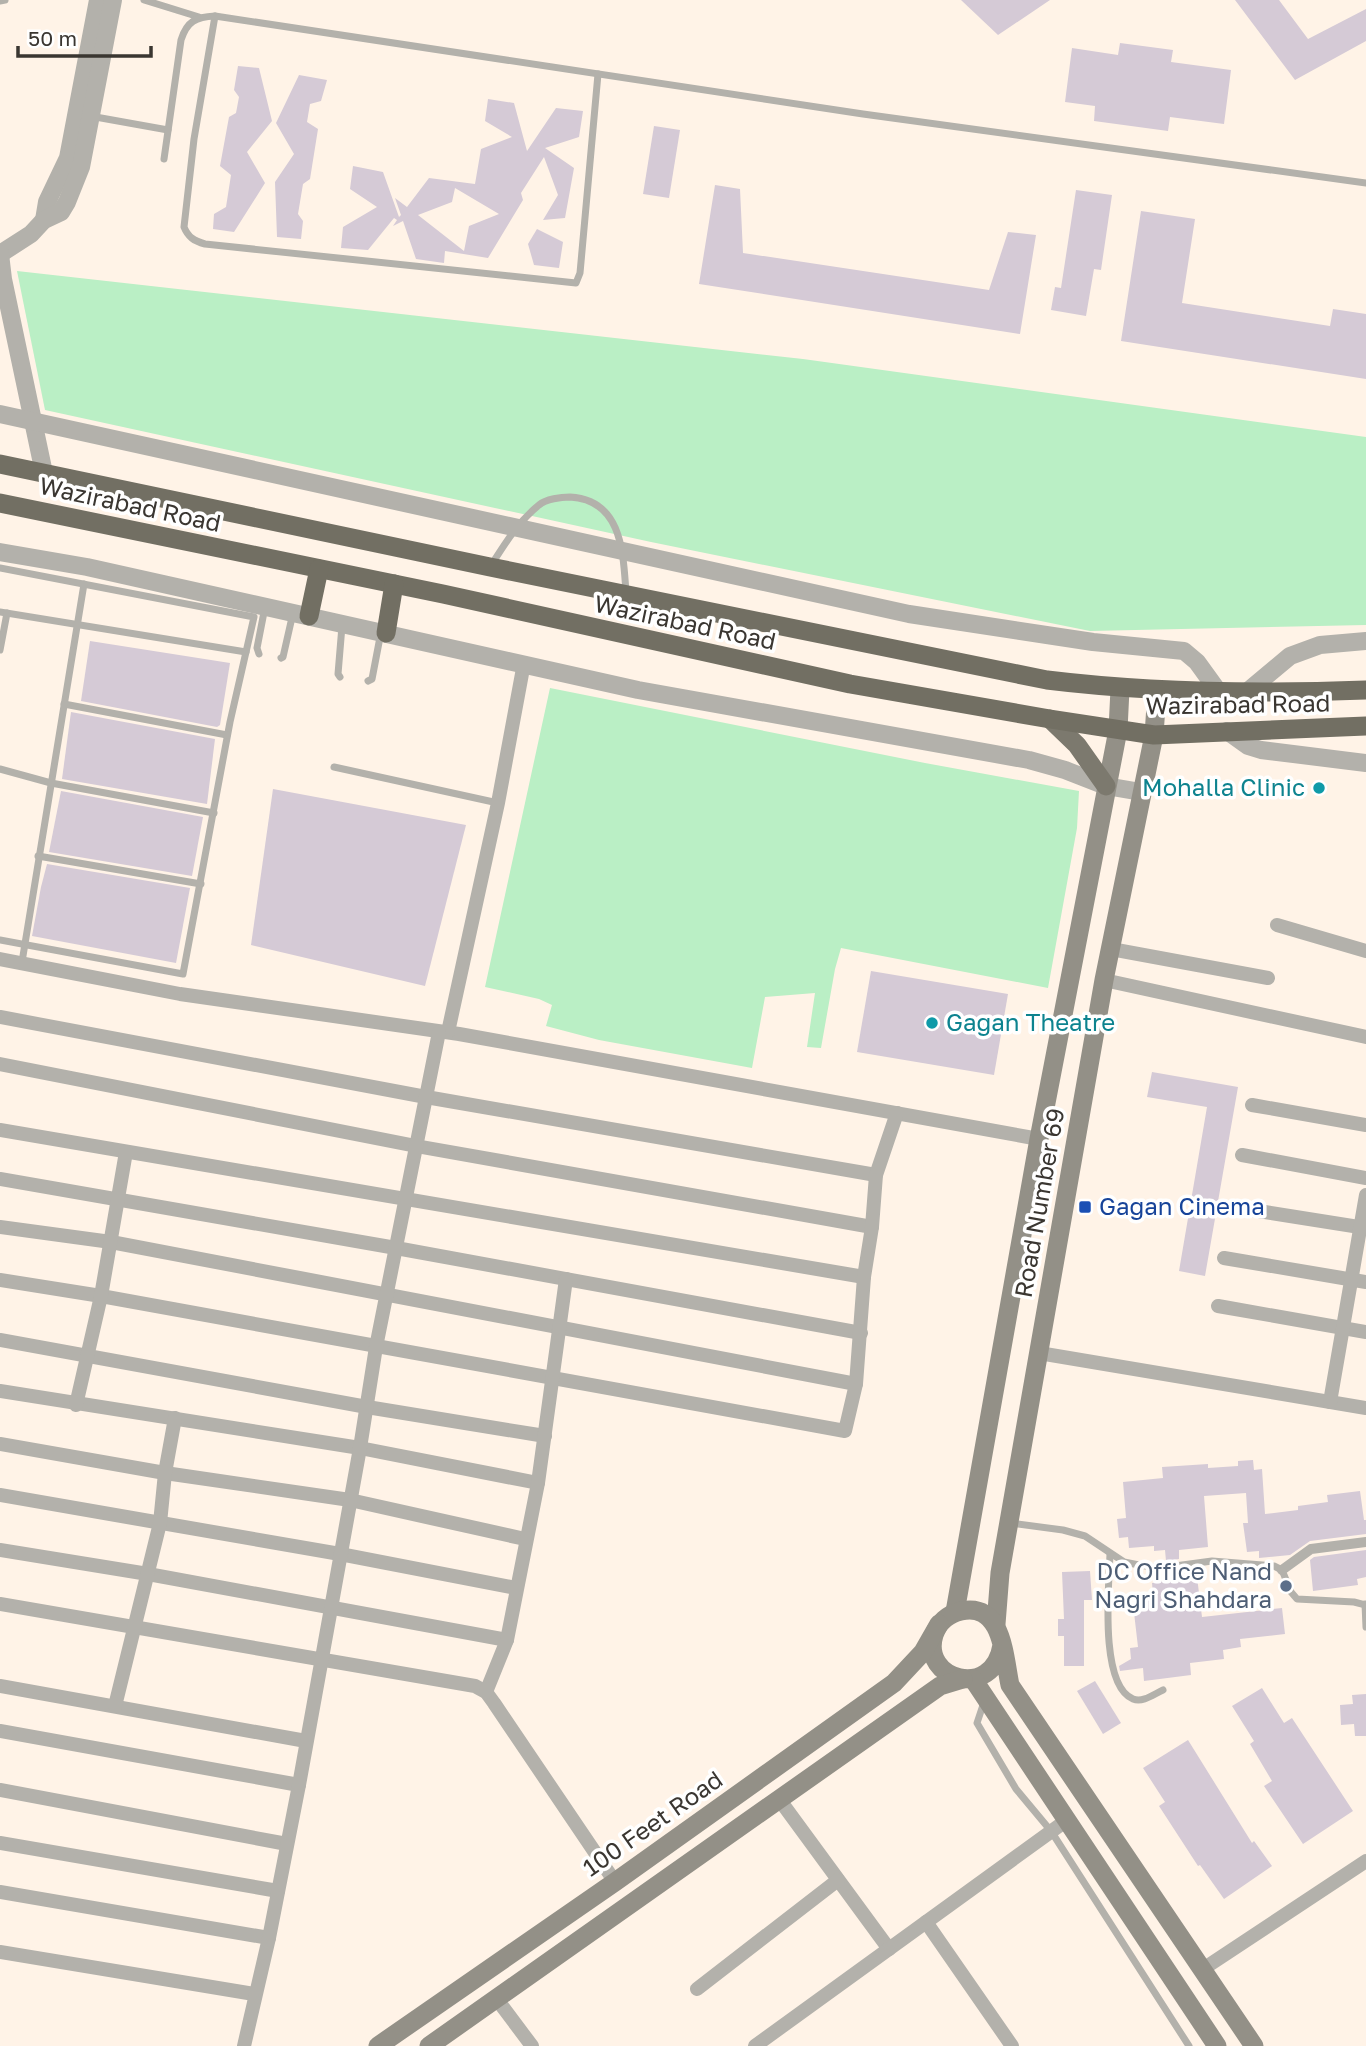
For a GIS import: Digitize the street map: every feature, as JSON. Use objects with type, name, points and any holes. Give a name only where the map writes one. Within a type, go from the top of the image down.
[{"type":"highway","name":"Wazirabad Road","points":[[0,464],[1047,680],[1157,691],[1275,693],[1366,690]]},
{"type":"highway","name":"Wazirabad Road","points":[[0,503],[394,584],[850,684],[1050,719],[1154,735],[1366,726]]},
{"type":"highway","points":[[301,614],[319,569]]},
{"type":"highway","points":[[384,632],[394,584]]},
{"type":"main road","name":"Road Number 69","points":[[947,1618],[1118,730],[1120,689]]},
{"type":"main road","name":"Road Number 69","points":[[996,1624],[1000,1573],[1104,980],[1154,735],[1157,691]]},
{"type":"main road","points":[[1050,719],[1077,745],[1106,786]]},
{"type":"main road","points":[[1217,2046],[1059,1826],[985,1697],[968,1679],[944,1670],[937,1662],[933,1643],[947,1618],[966,1610],[988,1616],[996,1624],[1001,1634],[1010,1685],[1254,2046]]},
{"type":"main road","name":"100 Feet Road","points":[[378,2046],[615,1882],[894,1683],[923,1652],[947,1618]]},
{"type":"main road","points":[[429,2046],[940,1686],[985,1675],[994,1668],[1002,1645]]},
{"type":"street","points":[[84,115],[98,0]]},
{"type":"street","points":[[44,473],[0,254],[31,234],[44,220],[47,202],[68,158],[84,115],[113,0]]},
{"type":"street","points":[[0,414],[909,614],[1093,642],[1184,651],[1197,662],[1218,691]]},
{"type":"street","points":[[0,552],[87,567],[638,690],[1029,760],[1106,786],[1141,792]]},
{"type":"street","points":[[1247,692],[1290,656],[1320,645],[1366,641]]},
{"type":"street","points":[[244,2046],[269,1938],[299,1785],[376,1347],[416,1146],[498,803],[523,663]]},
{"type":"street","points":[[1227,731],[1248,746],[1261,750],[1366,763]]},
{"type":"street","points":[[1277,925],[1366,951]]},
{"type":"street","points":[[1111,949],[1268,978]]},
{"type":"street","points":[[0,959],[180,994],[444,1032],[1039,1139]]},
{"type":"street","points":[[1104,980],[1366,1037]]},
{"type":"street","points":[[0,1017],[426,1097],[876,1175]]},
{"type":"street","points":[[0,1064],[416,1146],[872,1227]]},
{"type":"street","points":[[1252,1105],[1366,1125]]},
{"type":"street","points":[[0,1280],[845,1431],[856,1384],[864,1277],[872,1227],[876,1175],[897,1113]]},
{"type":"street","points":[[0,1130],[864,1277]]},
{"type":"street","points":[[76,1405],[101,1296],[126,1152]]},
{"type":"street","points":[[1242,1156],[1366,1178]]},
{"type":"street","points":[[0,1180],[396,1248],[861,1333]]},
{"type":"street","points":[[1330,1402],[1343,1328],[1359,1280],[1366,1195]]},
{"type":"street","points":[[1233,1207],[1363,1228]]},
{"type":"street","points":[[0,1227],[111,1242],[387,1297],[856,1384]]},
{"type":"street","points":[[1224,1258],[1359,1280]]},
{"type":"street","points":[[486,1692],[507,1640],[538,1483],[566,1279]]},
{"type":"street","points":[[1218,1306],[1366,1332]]},
{"type":"street","points":[[0,1340],[367,1407],[545,1436]]},
{"type":"street","points":[[1039,1353],[1366,1408]]},
{"type":"street","points":[[0,1391],[360,1448],[538,1483]]},
{"type":"street","points":[[114,1706],[160,1523],[165,1473],[176,1418]]},
{"type":"street","points":[[0,1444],[165,1473],[350,1500],[525,1539]]},
{"type":"street","points":[[0,1495],[340,1554],[516,1588]]},
{"type":"street","points":[[1282,1570],[1311,1549],[1366,1542]]},
{"type":"street","points":[[0,1550],[148,1574],[507,1640]]},
{"type":"street","points":[[0,1604],[321,1661],[459,1682],[486,1692],[615,1882]]},
{"type":"street","points":[[0,1685],[306,1741]]},
{"type":"street","points":[[0,1731],[299,1785]]},
{"type":"street","points":[[0,1793],[287,1843]]},
{"type":"street","points":[[779,1799],[889,1949]]},
{"type":"street","points":[[755,2046],[1059,1826]]},
{"type":"street","points":[[0,1843],[278,1891]]},
{"type":"street","points":[[1203,1969],[1366,1861]]},
{"type":"street","points":[[697,1989],[838,1880]]},
{"type":"street","points":[[0,1892],[269,1938]]},
{"type":"street","points":[[926,1922],[1012,2046]]},
{"type":"street","points":[[0,1952],[254,1994]]},
{"type":"street","points":[[496,1998],[532,2046]]},
{"type":"lane","points":[[0,1],[5,0]]},
{"type":"lane","points":[[144,0],[199,17],[215,16],[863,114],[1366,183]]},
{"type":"lane","points":[[215,16],[194,139],[184,227],[187,235],[205,244],[576,283],[580,273],[597,74]]},
{"type":"lane","points":[[164,159],[181,40],[185,29],[199,17]]},
{"type":"lane","points":[[84,115],[168,130]]},
{"type":"lane","points":[[490,567],[516,527],[542,502],[564,497],[582,498],[609,514],[623,550],[626,595]]},
{"type":"lane","points":[[0,568],[254,617],[228,735],[183,974],[0,940]]},
{"type":"lane","points":[[22,962],[84,584]]},
{"type":"lane","points":[[259,654],[257,651],[265,606]]},
{"type":"lane","points":[[0,650],[3,612],[246,652]]},
{"type":"lane","points":[[281,658],[301,614]]},
{"type":"lane","points":[[340,677],[338,674],[342,623]]},
{"type":"lane","points":[[368,681],[372,679],[384,632]]},
{"type":"lane","points":[[64,704],[228,735]]},
{"type":"lane","points":[[334,767],[498,803]]},
{"type":"lane","points":[[0,769],[51,783],[214,813]]},
{"type":"lane","points":[[38,856],[201,884]]},
{"type":"lane","points":[[1009,1523],[1086,1536],[1124,1562],[1160,1568],[1212,1562],[1264,1565],[1282,1570],[1291,1592],[1297,1599],[1366,1605],[1366,1627]]},
{"type":"lane","points":[[1110,1554],[1107,1634],[1119,1684],[1125,1694],[1134,1700],[1142,1700],[1163,1690]]},
{"type":"lane","points":[[1059,1826],[1189,2046]]},
{"type":"green space","points":[[17,271],[803,359],[1366,437],[1366,625],[1090,631],[651,542],[45,410]]},
{"type":"green space","points":[[550,688],[1079,791],[1077,828],[1048,988],[841,948],[821,1048],[807,1047],[815,993],[765,997],[752,1068],[599,1040],[546,1026],[552,1005],[539,999],[485,987]]},
{"type":"building","points":[[961,0],[1050,0],[998,35]]},
{"type":"building","points":[[1235,0],[1279,0],[1308,39],[1366,9],[1366,41],[1295,80]]},
{"type":"building","points":[[1120,43],[1173,50],[1171,62],[1231,70],[1224,124],[1170,117],[1168,131],[1094,121],[1095,106],[1065,102],[1072,48],[1118,55]]},
{"type":"building","points":[[238,66],[259,68],[272,121],[247,152],[265,183],[234,232],[213,229],[214,214],[226,207],[231,175],[220,166],[229,117],[236,113],[239,97],[234,90]]},
{"type":"building","points":[[299,75],[327,80],[321,101],[310,104],[307,122],[318,129],[310,179],[303,184],[298,214],[303,221],[301,239],[277,237],[275,182],[294,154],[276,123]]},
{"type":"building","points":[[488,99],[514,103],[527,151],[556,108],[583,111],[579,137],[545,148],[574,168],[565,218],[543,220],[558,195],[544,157],[521,193],[523,200],[488,258],[445,251],[444,263],[416,259],[403,221],[393,226],[397,220],[394,218],[368,250],[341,248],[343,227],[377,207],[350,189],[353,166],[383,172],[399,217],[401,215],[395,198],[407,207],[429,178],[475,184],[481,149],[512,137],[485,121]],"holes":[[[455,188],[499,214],[469,226],[464,251],[418,215],[452,202]]]},
{"type":"building","points":[[654,126],[680,130],[669,198],[643,194]]},
{"type":"building","points":[[715,185],[740,189],[743,253],[989,290],[1008,232],[1036,235],[1020,334],[699,284]]},
{"type":"building","points":[[1076,190],[1112,195],[1101,270],[1094,269],[1086,316],[1051,310],[1055,287],[1061,288]]},
{"type":"building","points":[[1141,211],[1195,219],[1182,303],[1330,326],[1333,309],[1366,314],[1366,379],[1121,341]]},
{"type":"building","points":[[537,229],[563,242],[559,268],[534,265],[528,244]]},
{"type":"building","points":[[90,641],[230,663],[220,725],[217,727],[81,701]]},
{"type":"building","points":[[71,712],[215,739],[207,804],[62,779]]},
{"type":"building","points":[[273,789],[466,825],[425,986],[251,945]]},
{"type":"building","points":[[61,791],[203,817],[192,876],[49,852]]},
{"type":"building","points":[[47,864],[190,888],[176,963],[32,936]]},
{"type":"building","name":"Gagan Theatre","points":[[871,971],[1008,994],[994,1075],[857,1052]]},
{"type":"building","points":[[1152,1072],[1238,1087],[1205,1276],[1179,1271],[1207,1107],[1147,1097]]},
{"type":"building","points":[[1253,1460],[1254,1470],[1262,1469],[1265,1514],[1298,1510],[1298,1506],[1328,1502],[1327,1495],[1360,1491],[1366,1534],[1310,1541],[1290,1555],[1259,1558],[1259,1551],[1247,1552],[1243,1523],[1248,1523],[1246,1493],[1204,1496],[1208,1547],[1179,1550],[1179,1559],[1166,1561],[1165,1550],[1154,1551],[1154,1546],[1129,1548],[1128,1537],[1119,1538],[1117,1519],[1126,1518],[1123,1482],[1163,1478],[1162,1467],[1208,1464],[1208,1468],[1238,1466],[1238,1461]]},
{"type":"building","points":[[1366,1550],[1366,1577],[1357,1579],[1358,1585],[1313,1591],[1310,1560],[1314,1557]]},
{"type":"building","points":[[1090,1571],[1092,1600],[1084,1600],[1084,1666],[1064,1666],[1064,1636],[1058,1636],[1058,1619],[1064,1619],[1062,1572]]},
{"type":"building","points":[[1180,1572],[1180,1579],[1197,1577],[1202,1617],[1282,1608],[1285,1634],[1240,1639],[1241,1647],[1223,1650],[1224,1659],[1190,1663],[1191,1675],[1144,1681],[1143,1668],[1120,1671],[1119,1666],[1131,1659],[1130,1648],[1138,1647],[1133,1604],[1144,1602],[1143,1595],[1153,1594],[1152,1583],[1168,1580],[1167,1573]]},
{"type":"building","points":[[1095,1681],[1121,1723],[1103,1734],[1077,1691]]},
{"type":"building","points":[[1262,1688],[1284,1723],[1292,1718],[1353,1811],[1303,1844],[1264,1786],[1272,1781],[1250,1744],[1254,1741],[1232,1706]]},
{"type":"building","points":[[1366,1694],[1366,1736],[1355,1736],[1354,1724],[1341,1725],[1340,1705],[1353,1704],[1352,1695]]},
{"type":"building","points":[[1188,1740],[1252,1843],[1254,1841],[1272,1866],[1224,1899],[1200,1865],[1198,1866],[1159,1806],[1165,1802],[1143,1768]]},
{"type":"place","name":"Mohalla Clinic","points":[[1319,788]]},
{"type":"place","name":"Gagan Theatre","points":[[932,1023]]},
{"type":"place","name":"Gagan Cinema","points":[[1085,1207]]},
{"type":"place","name":"DC Office Nand Nagri Shahdara","points":[[1286,1586]]}]
